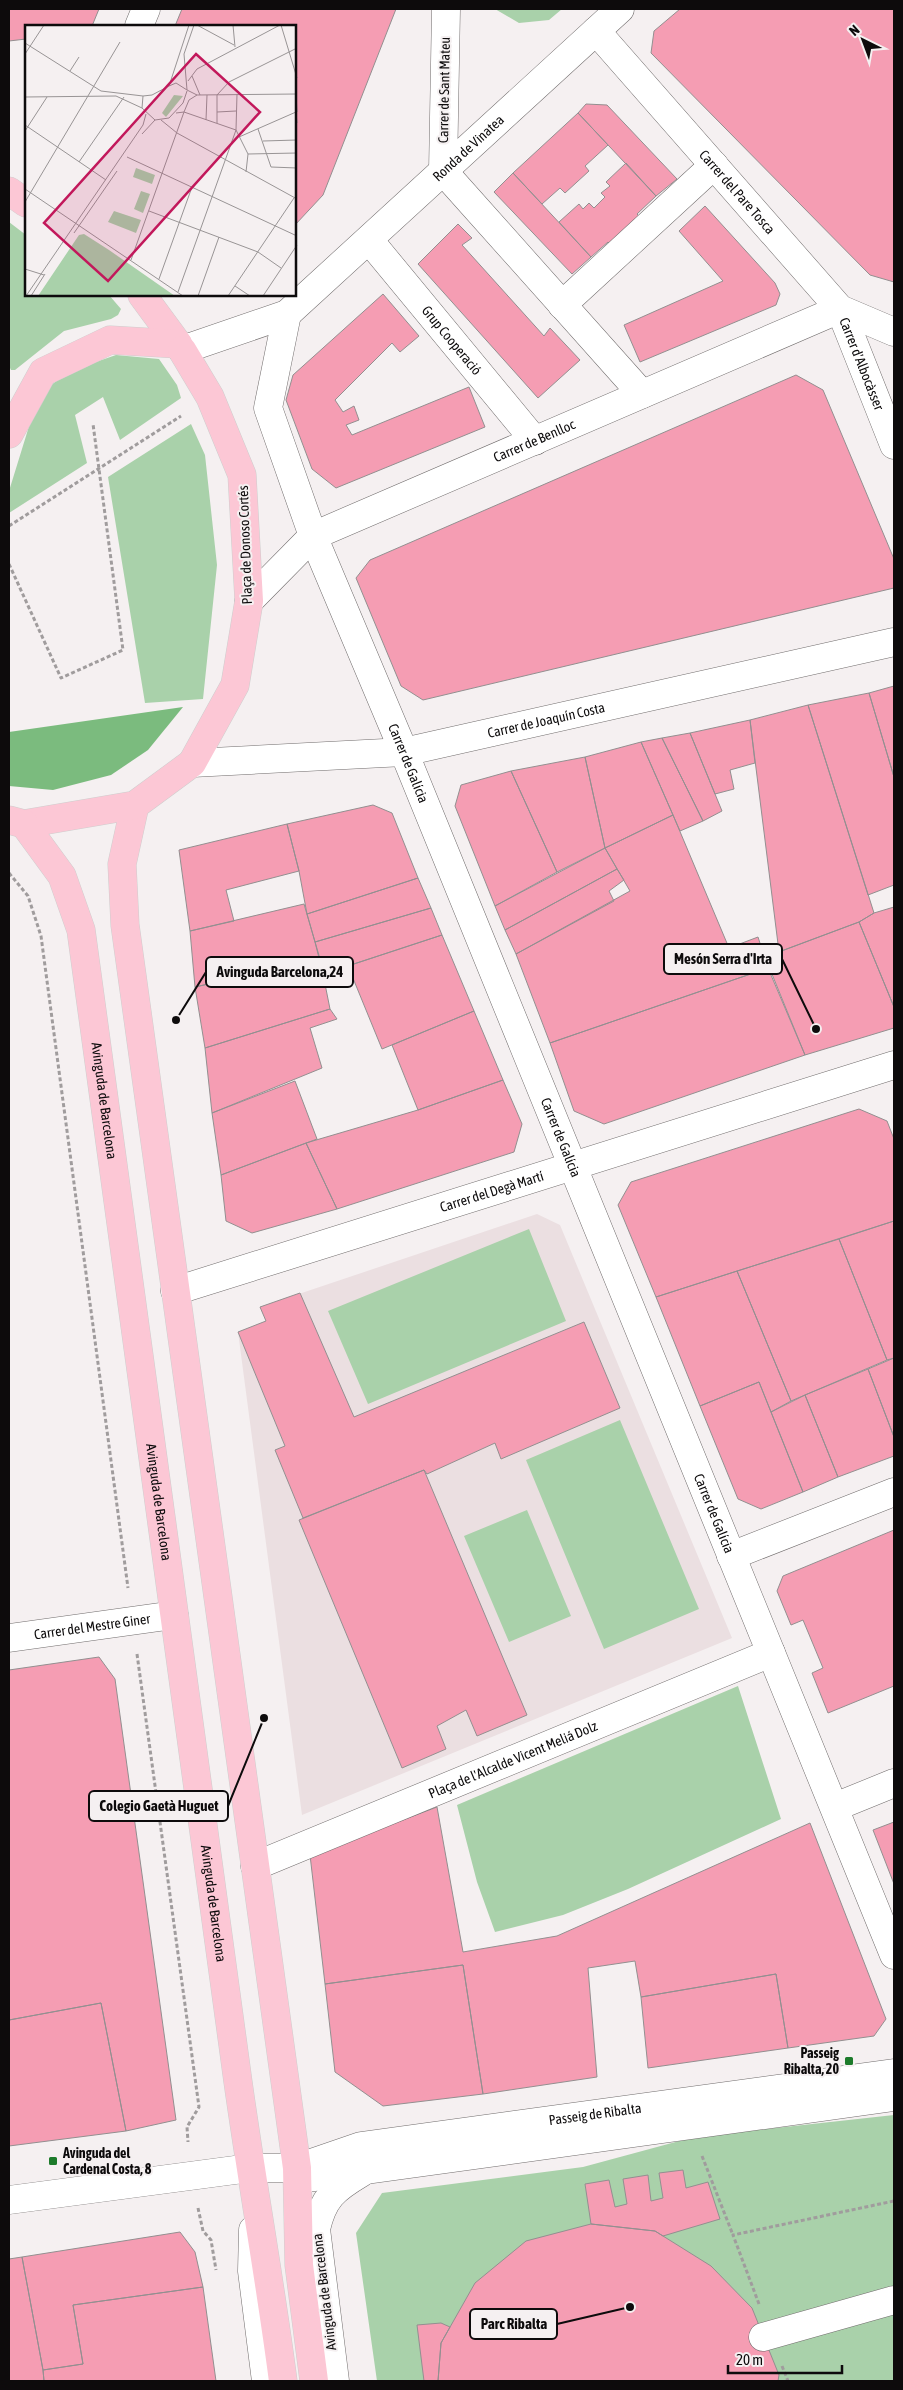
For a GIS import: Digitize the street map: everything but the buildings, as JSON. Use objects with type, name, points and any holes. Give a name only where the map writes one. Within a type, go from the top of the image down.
[{"type":"main road","points":[[9,191],[25,202]]},
{"type":"main road","points":[[143,296],[180,347]]},
{"type":"main road","points":[[9,434],[43,372],[110,340],[180,347]]},
{"type":"main road","name":"Plaça de Donoso Cortés","points":[[16,822],[135,805],[192,763],[235,685],[249,601],[242,475],[210,397],[180,347]]},
{"type":"main road","name":"Avinguda de Barcelona","points":[[135,805],[122,864],[125,924],[297,2174],[299,2265],[314,2381]]},
{"type":"main road","name":"Avinguda de Barcelona","points":[[16,822],[62,876],[80,930],[252,2180],[268,2269],[283,2381]]},
{"type":"street","points":[[140,25],[146,9]]},
{"type":"street","name":"Carrer de Sant Mateu","points":[[443,171],[446,9]]},
{"type":"street","name":"Ronda de Vinatea","points":[[180,347],[287,314],[306,284],[369,240],[620,9]]},
{"type":"street","name":"Carrer del Pare Tosca","points":[[596,31],[840,309],[894,332]]},
{"type":"street","points":[[562,305],[714,165]]},
{"type":"street","points":[[443,171],[642,394]]},
{"type":"street","name":"Grup Cooperació","points":[[369,240],[536,441]]},
{"type":"street","name":"Carrer de Benlloc","points":[[249,601],[313,536],[840,309]]},
{"type":"street","name":"Carrer d'Albocàsser","points":[[840,309],[894,445]]},
{"type":"street","name":"Carrer de Galícia","points":[[287,314],[268,408],[313,536],[404,752],[835,1807],[894,1956]]},
{"type":"street","name":"Carrer de Joaquín Costa","points":[[192,763],[404,752],[894,642]]},
{"type":"street","name":"Carrer del Degà Martí","points":[[176,1291],[894,1067]]},
{"type":"street","points":[[731,1556],[894,1492]]},
{"type":"street","name":"Carrer del Mestre Giner","points":[[9,1638],[174,1615]]},
{"type":"street","name":"Plaça de l'Alcalde Vicent Meliá Dolz","points":[[255,1866],[771,1653]]},
{"type":"street","points":[[835,1807],[894,1783]]},
{"type":"street","name":"Passeig de Ribalta","points":[[297,2174],[361,2146],[894,2073]]},
{"type":"street","name":"Passeig de Ribalta","points":[[364,2170],[894,2097]]},
{"type":"street","points":[[9,2200],[252,2180],[297,2174],[364,2170]]},
{"type":"street","name":"Avinguda de Barcelona","points":[[335,2381],[316,2229],[320,2210],[329,2197],[364,2170]]},
{"type":"street","name":"Avinguda de Barcelona","points":[[252,2180],[252,2271],[266,2381]]},
{"type":"street","points":[[767,2336],[894,2300]]},
{"type":"path","points":[[9,526],[210,397]]},
{"type":"path","points":[[9,564],[61,678],[123,650],[93,424]]},
{"type":"path","points":[[701,2154],[733,2235],[767,2336],[788,2381]]},
{"type":"path","points":[[733,2235],[894,2201]]},
{"type":"shaded area","points":[[495,9],[562,9],[549,20],[519,23]]},
{"type":"shaded area","points":[[9,222],[25,234],[25,296],[110,296],[121,309],[118,315],[111,319],[64,331],[15,370],[11,370],[9,366]]},
{"type":"shaded area","points":[[116,355],[159,359],[177,385],[181,398],[120,440],[103,397],[75,415],[87,463],[9,513],[9,491],[39,394],[70,371]]},
{"type":"shaded area","points":[[191,424],[205,455],[217,565],[203,699],[145,703],[108,477]]},
{"type":"shaded area","points":[[183,707],[148,750],[111,775],[53,790],[9,786],[9,732]]},
{"type":"shaded area","points":[[537,1214],[560,1225],[732,1638],[302,1815],[238,1332],[266,1321],[260,1307]]},
{"type":"shaded area","points":[[529,1229],[566,1321],[368,1404],[328,1311]]},
{"type":"shaded area","points":[[620,1420],[699,1609],[604,1649],[526,1460]]},
{"type":"shaded area","points":[[527,1510],[571,1616],[509,1642],[464,1536]]},
{"type":"shaded area","points":[[738,1686],[781,1819],[628,1889],[563,1915],[495,1932],[477,1882],[457,1805]]},
{"type":"shaded area","points":[[894,2115],[894,2381],[377,2381],[356,2233],[382,2193],[583,2167],[694,2137]]},
{"type":"place","name":"Avinguda Barcelona,24","points":[[176,1020]]},
{"type":"place","name":"Mesón Serra d'Irta","points":[[816,1029]]},
{"type":"place","name":"Colegio Gaetà Huguet","points":[[264,1718]]},
{"type":"place","name":"Passeig Ribalta, 20","points":[[849,2061]]},
{"type":"place","name":"Avinguda del Cardenal Costa, 8","points":[[53,2161]]},
{"type":"place","name":"Parc Ribalta","points":[[630,2307]]}]
